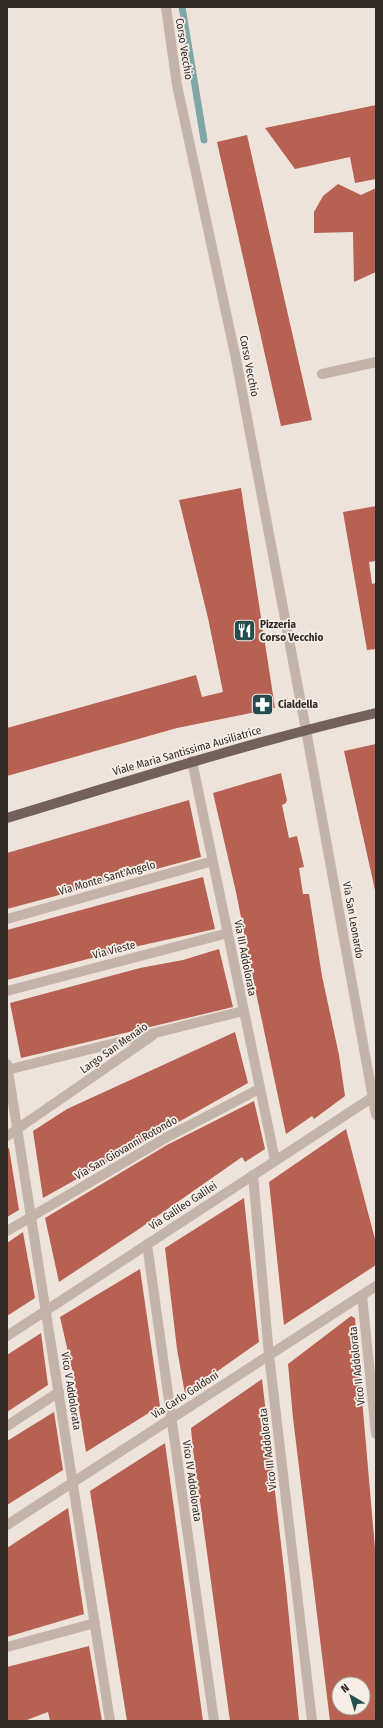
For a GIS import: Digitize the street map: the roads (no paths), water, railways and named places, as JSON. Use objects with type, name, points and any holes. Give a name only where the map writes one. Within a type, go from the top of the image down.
[{"type":"main road","name":"Viale Maria Santissima Ausiliatrice","points":[[7,818],[192,761],[306,730],[376,713]]},
{"type":"street","name":"Corso Vecchio","points":[[166,7],[177,85],[236,359],[306,730]]},
{"type":"street","points":[[322,374],[376,362]]},
{"type":"street","name":"Via San Leonardo","points":[[306,730],[374,1096],[376,1115]]},
{"type":"street","name":"Via III Addolorata","points":[[192,761],[259,1089],[275,1160]]},
{"type":"street","name":"Via Monte Sant'Angelo","points":[[7,919],[213,861]]},
{"type":"street","name":"Via Vieste","points":[[7,991],[228,933]]},
{"type":"street","points":[[158,1032],[243,1011]]},
{"type":"street","name":"Largo San Menaio","points":[[7,1068],[158,1032]]},
{"type":"street","name":"Largo San Menaio","points":[[7,1136],[158,1032]]},
{"type":"street","name":"Vico V Addolorata","points":[[7,1068],[110,1721]]},
{"type":"street","name":"Via San Giovanni Rotondo","points":[[7,1231],[169,1136],[259,1089]]},
{"type":"street","name":"Via Galileo Galilei","points":[[7,1336],[374,1096]]},
{"type":"street","name":"Vico III Addolorata","points":[[253,1175],[269,1355],[312,1721]]},
{"type":"street","name":"Vico IV Addolorata","points":[[147,1244],[214,1721]]},
{"type":"street","name":"Via Carlo Goldoni","points":[[7,1525],[376,1286]]},
{"type":"street","name":"Vico II Addolorata","points":[[362,1295],[376,1434]]},
{"type":"street","points":[[7,1426],[59,1392]]},
{"type":"street","points":[[7,1647],[95,1623]]},
{"type":"waterway","points":[[182,7],[204,140]]},
{"type":"place","name":"Pizzeria Corso Vecchio","points":[[245,630]]},
{"type":"place","name":"Cialdella","points":[[263,704]]}]
